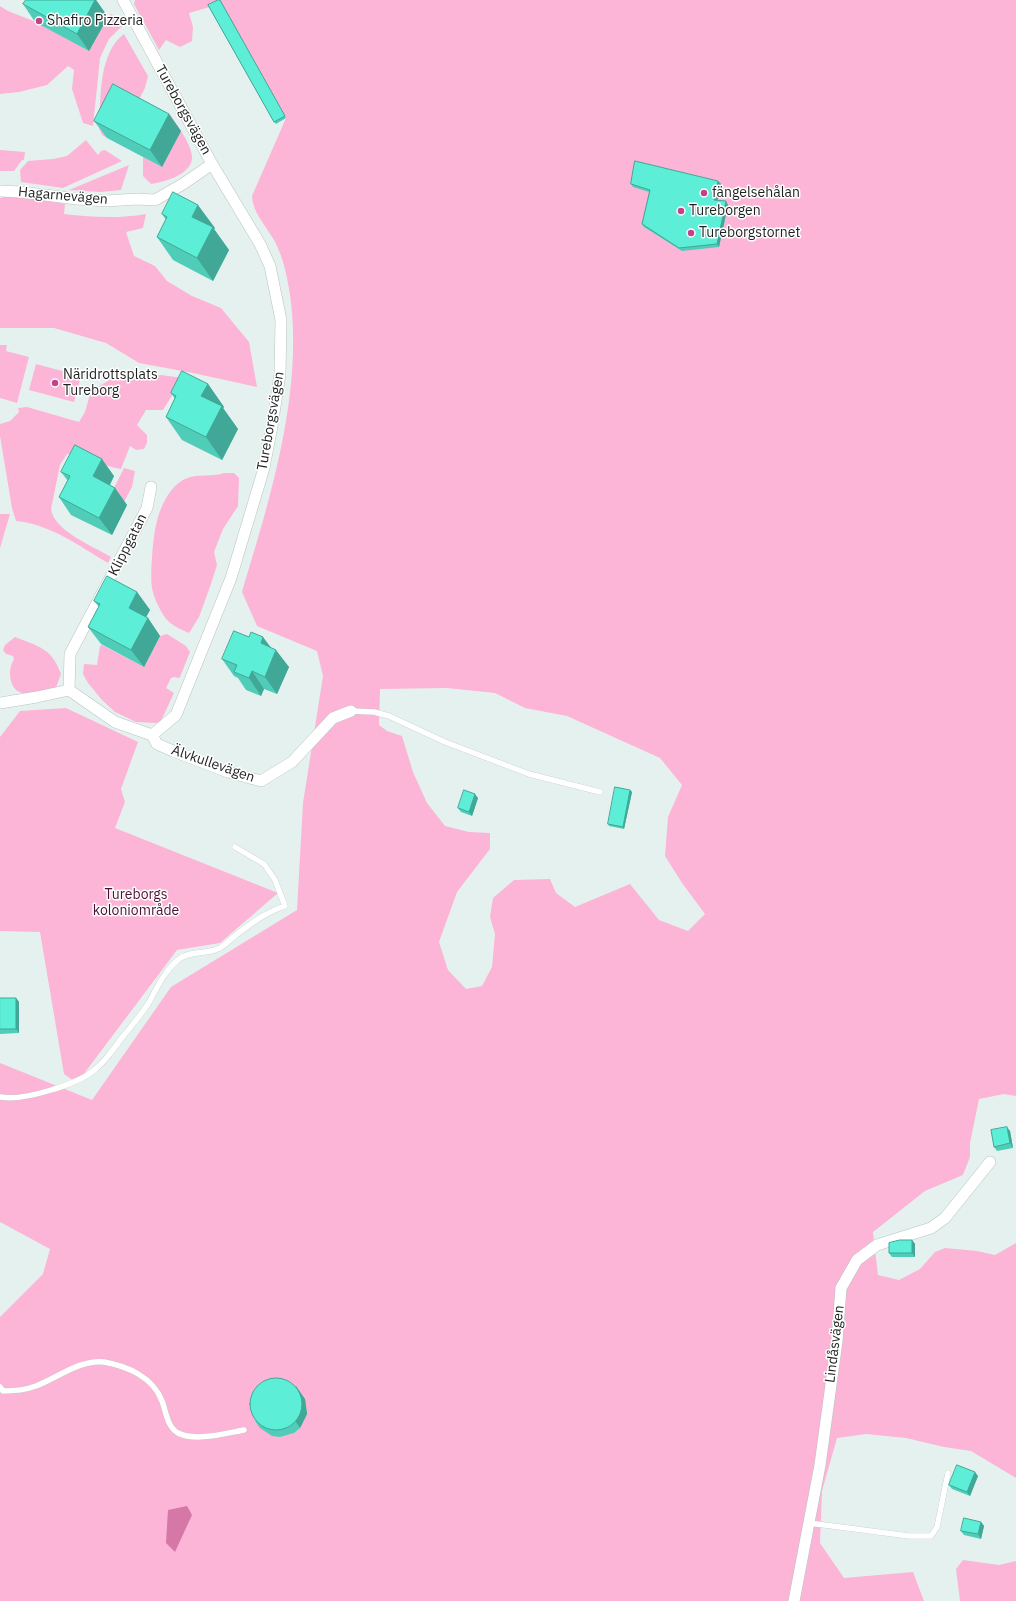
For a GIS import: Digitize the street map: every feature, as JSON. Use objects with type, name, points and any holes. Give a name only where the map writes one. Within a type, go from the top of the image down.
[{"type":"street","name":"Tureborgsvägen","points":[[123,0],[212,164],[260,244],[270,266],[281,320],[278,398],[264,468],[231,578],[176,715],[152,735]]},
{"type":"street","name":"Hagarnevägen","points":[[0,191],[99,201],[155,200],[183,184],[212,164]]},
{"type":"street","name":"Klippgatan","points":[[69,690],[70,654],[147,508],[150,487]]},
{"type":"street","points":[[0,703],[37,698],[69,690],[115,722],[152,735]]},
{"type":"street","name":"Älvkullevägen","points":[[152,735],[157,744],[173,751],[228,772],[261,781],[292,762],[333,718],[351,711]]},
{"type":"street","name":"Lindåsvägen","points":[[794,1601],[820,1465],[837,1341],[842,1288],[856,1260],[877,1245],[931,1228],[945,1218],[990,1162]]},
{"type":"lane","points":[[351,711],[374,712],[389,716],[445,742],[529,774],[600,792]]},
{"type":"lane","points":[[0,1098],[8,1099],[36,1094],[73,1083],[87,1076],[101,1066],[146,1006],[166,972],[179,959],[190,953],[209,952],[220,948],[262,915],[285,906],[275,880],[264,864],[235,847]]},
{"type":"lane","points":[[0,1387],[3,1391],[20,1390],[35,1386],[91,1362],[103,1362],[126,1367],[140,1374],[162,1399],[170,1423],[178,1433],[194,1436],[210,1436],[244,1430]]},
{"type":"lane","points":[[809,1523],[909,1536],[930,1536],[936,1527],[948,1473]]},
{"type":"green space","points":[[135,0],[1016,0],[1016,1096],[1004,1094],[979,1099],[970,1143],[970,1157],[963,1175],[925,1191],[873,1232],[878,1275],[899,1280],[920,1269],[935,1252],[945,1248],[977,1251],[995,1255],[1016,1243],[1016,1478],[971,1451],[944,1447],[906,1438],[866,1434],[837,1438],[822,1491],[820,1543],[844,1578],[913,1572],[924,1601],[0,1601],[0,1317],[43,1274],[50,1249],[0,1222],[0,1063],[92,1100],[171,987],[297,910],[303,803],[323,676],[317,651],[257,626],[242,592],[275,477],[290,396],[293,356],[292,317],[287,278],[278,248],[255,209],[252,196],[286,118],[210,7],[189,13],[193,27],[192,41],[180,47],[166,40],[159,50],[134,4]],"holes":[[[447,688],[495,693],[525,708],[567,716],[660,758],[682,785],[668,817],[665,856],[682,883],[705,914],[688,931],[659,920],[630,884],[575,907],[556,893],[550,879],[514,880],[493,898],[490,917],[495,934],[492,967],[482,986],[466,989],[448,970],[439,942],[457,892],[490,849],[490,833],[469,832],[445,826],[427,803],[413,772],[402,736],[387,731],[379,725],[380,689]]]},
{"type":"green space","points":[[0,6],[8,11],[36,22],[89,51],[108,17],[111,14],[117,17],[122,26],[109,39],[100,58],[93,126],[83,123],[72,89],[74,70],[68,66],[47,85],[19,92],[0,94]]},
{"type":"green space","points":[[124,34],[148,76],[145,88],[135,107],[126,102],[107,138],[102,135],[99,128],[102,77],[109,53],[116,42]]},
{"type":"green space","points":[[169,113],[189,146],[192,157],[191,163],[182,173],[170,179],[151,184],[143,176],[143,157],[162,167],[163,122]]},
{"type":"green space","points":[[86,140],[98,155],[101,151],[105,150],[122,161],[63,188],[21,182],[20,170],[28,161],[67,156]]},
{"type":"green space","points":[[0,150],[25,152],[24,160],[22,160],[14,171],[0,171]]},
{"type":"green space","points":[[129,165],[121,190],[101,192],[69,190]]},
{"type":"green space","points":[[8,196],[65,204],[64,214],[125,217],[146,214],[143,228],[126,232],[134,256],[155,266],[167,281],[192,296],[221,308],[249,342],[257,387],[139,363],[106,343],[54,328],[0,328],[0,198]]},
{"type":"green space","points":[[0,345],[7,345],[6,351],[29,357],[17,403],[0,398]]},
{"type":"green space","name":"Näridrottsplats Tureborg","points":[[36,364],[81,376],[74,402],[29,390]]},
{"type":"green space","points":[[161,375],[183,378],[163,410],[146,410],[137,425],[147,435],[147,443],[144,449],[136,450],[130,446],[121,469],[82,456],[67,454],[60,465],[51,509],[54,517],[59,524],[75,537],[111,557],[108,563],[52,531],[41,526],[16,521],[12,508],[0,436],[0,424],[10,421],[19,412],[18,408],[27,407],[79,422],[85,412],[91,391],[111,379],[122,380]]},
{"type":"green space","points":[[124,468],[135,471],[132,487],[124,502],[111,494]]},
{"type":"green space","points":[[234,473],[239,478],[238,506],[223,529],[214,552],[217,565],[199,617],[189,633],[175,626],[166,619],[160,610],[152,588],[151,574],[153,545],[158,516],[172,489],[180,482],[190,477]]},
{"type":"green space","points":[[0,514],[10,514],[0,548]]},
{"type":"green space","points":[[167,634],[186,646],[190,652],[180,677],[171,678],[166,688],[174,693],[161,721],[156,723],[136,722],[115,712],[102,700],[88,683],[83,674],[84,664],[97,665],[100,646],[102,645],[144,667],[160,636]]},
{"type":"green space","points":[[15,637],[43,649],[53,658],[61,674],[55,690],[29,694],[18,691],[14,687],[11,681],[10,672],[14,659],[13,656],[6,654],[3,650],[5,645]]},
{"type":"green space","name":"Tureborgs koloniområde","points":[[66,708],[138,742],[121,789],[125,802],[115,828],[278,893],[220,943],[177,950],[77,1083],[64,1074],[40,932],[0,931],[0,737],[20,711]]},
{"type":"green space","points":[[963,1560],[999,1565],[1016,1561],[1016,1601],[960,1601],[956,1569]]},
{"type":"shaded area","points":[[187,1506],[192,1515],[175,1552],[166,1543],[168,1510]]},
{"type":"building","points":[[26,0],[95,0],[77,34],[23,4]]},
{"type":"building","points":[[220,0],[285,116],[274,122],[208,5]]},
{"type":"building","points":[[113,84],[169,114],[150,150],[94,121]]},
{"type":"building","points":[[635,161],[718,181],[714,200],[726,201],[717,244],[679,248],[642,224],[650,190],[631,184]]},
{"type":"building","points":[[173,192],[198,205],[192,217],[213,227],[197,258],[157,237],[167,217],[162,214]]},
{"type":"building","points":[[182,371],[208,384],[201,396],[222,406],[206,437],[166,417],[176,396],[171,393]]},
{"type":"building","points":[[75,445],[102,459],[93,476],[115,488],[99,518],[59,497],[70,476],[61,472]]},
{"type":"building","points":[[107,576],[137,592],[129,608],[148,618],[131,650],[88,627],[100,604],[94,601]]},
{"type":"building","points":[[234,631],[249,637],[251,632],[263,637],[261,643],[276,650],[265,677],[252,671],[249,678],[234,672],[237,665],[222,659]]},
{"type":"building","points":[[615,787],[630,790],[623,827],[608,824]]},
{"type":"building","points":[[464,790],[475,794],[469,812],[458,808]]},
{"type":"building","points":[[0,998],[16,998],[16,1029],[0,1029]]},
{"type":"building","points":[[1007,1127],[1010,1143],[994,1147],[991,1130]]},
{"type":"building","points":[[900,1240],[912,1240],[912,1253],[889,1253],[889,1243]]},
{"type":"building","points":[[271,1378],[281,1378],[295,1385],[302,1399],[302,1409],[295,1423],[281,1430],[271,1430],[261,1426],[254,1419],[250,1409],[250,1399],[254,1389],[261,1382]]},
{"type":"building","points":[[957,1465],[975,1472],[967,1492],[949,1485]]},
{"type":"building","points":[[964,1518],[981,1522],[978,1534],[961,1531]]},
{"type":"place","name":"Shafiro Pizzeria","points":[[39,21]]},
{"type":"place","name":"fängelsehålan","points":[[704,193]]},
{"type":"place","name":"Tureborgen","points":[[681,211]]},
{"type":"place","name":"Tureborgstornet","points":[[691,233]]},
{"type":"place","name":"Näridrottsplats Tureborg","points":[[55,383]]}]
